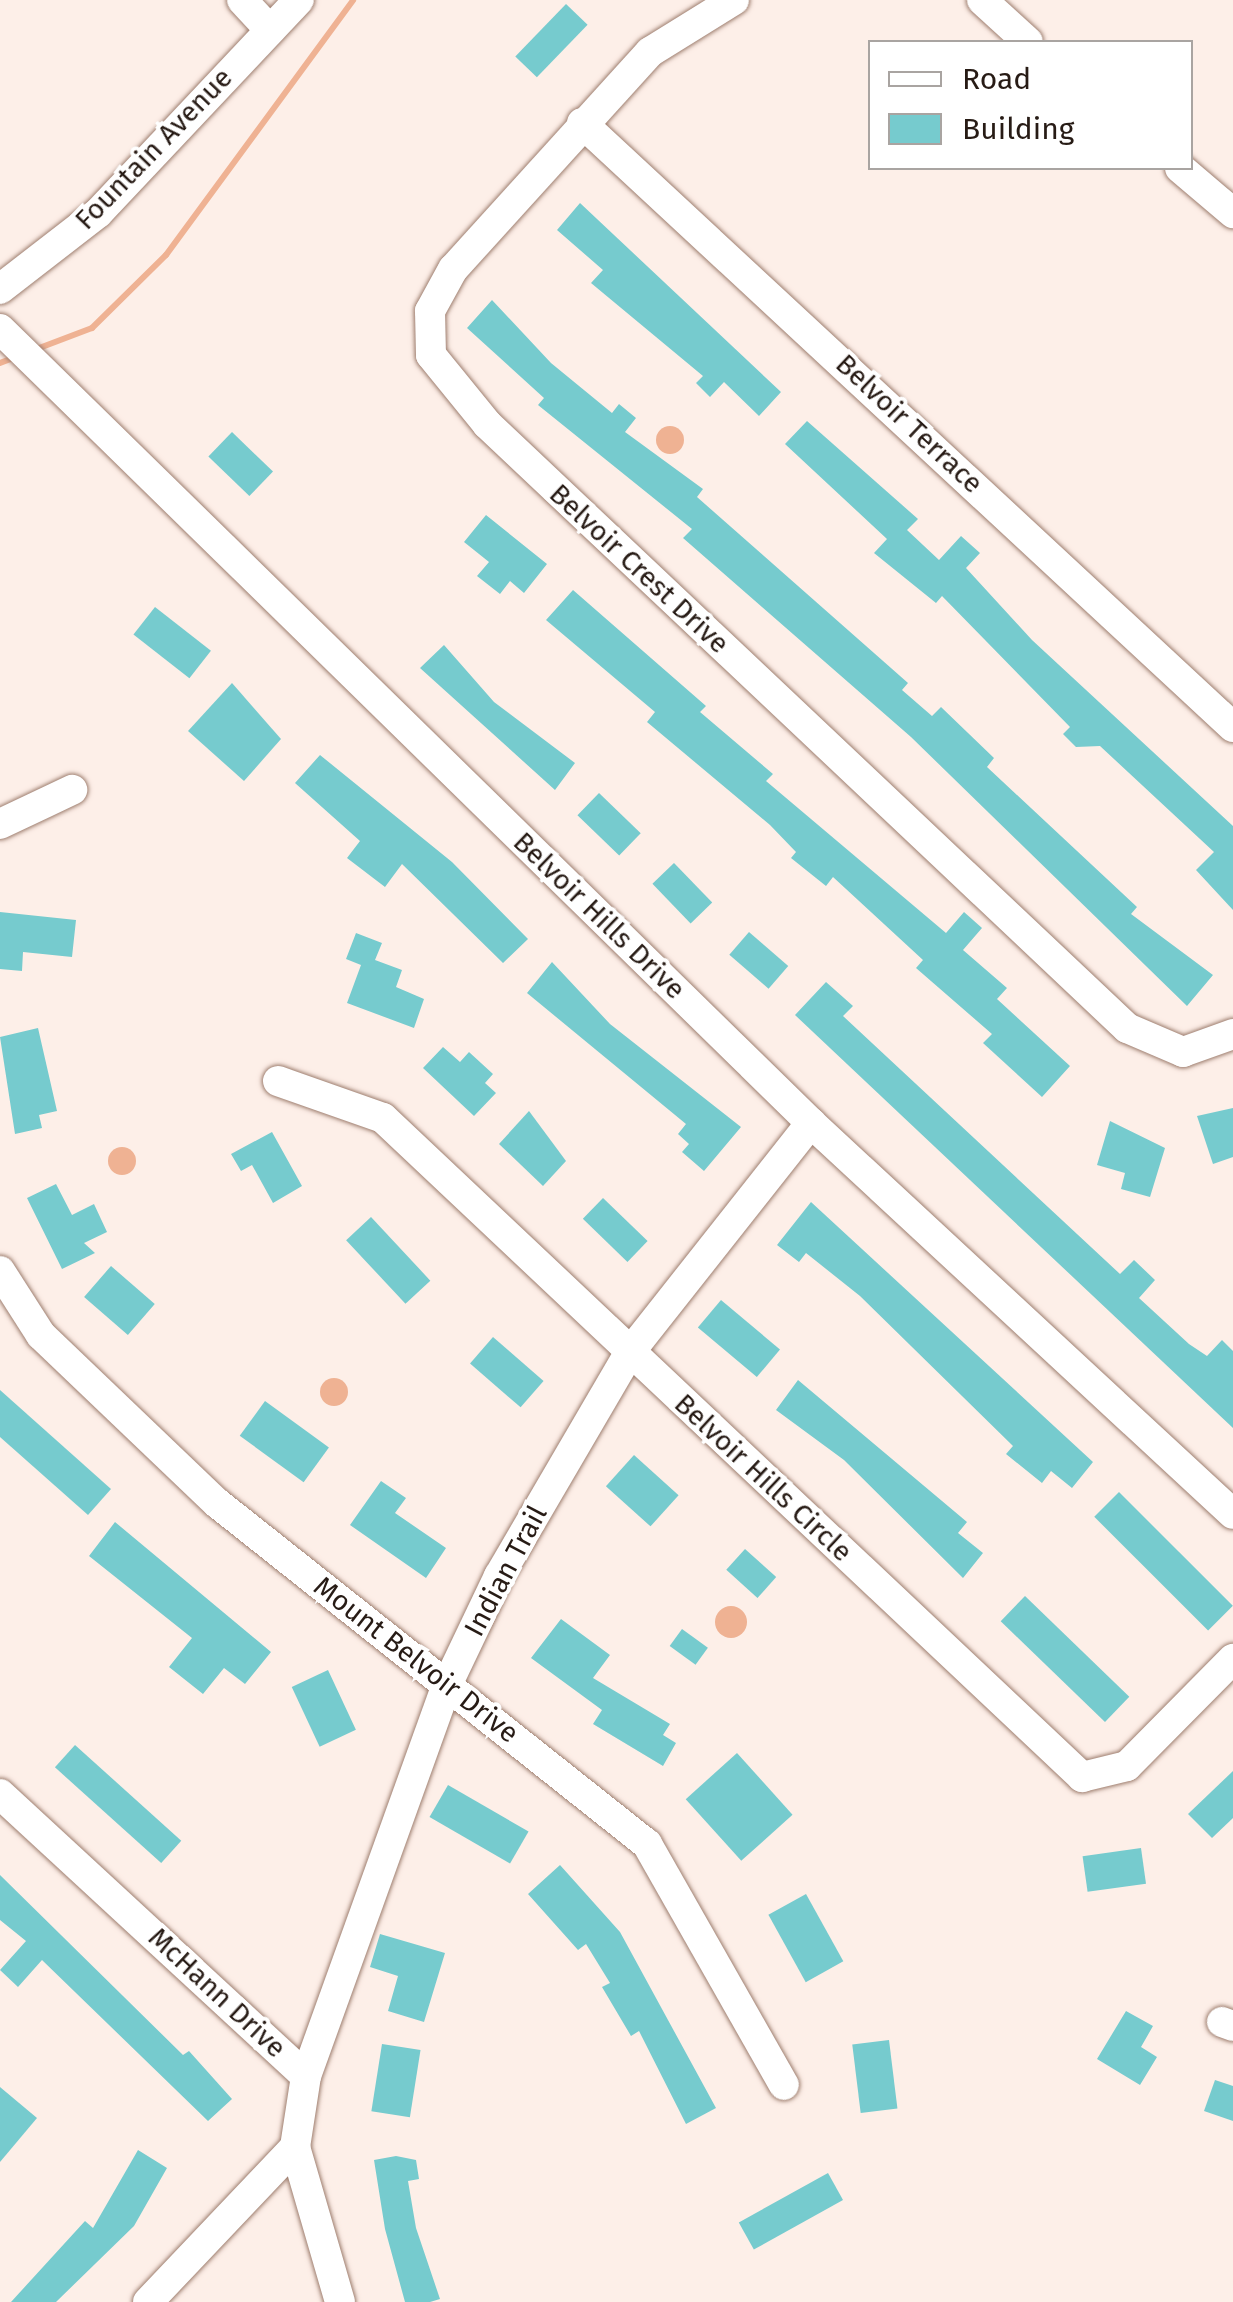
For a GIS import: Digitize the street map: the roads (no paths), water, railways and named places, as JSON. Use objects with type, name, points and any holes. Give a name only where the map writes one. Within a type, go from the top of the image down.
[{"type":"street","points":[[242,0],[270,30]]},
{"type":"street","name":"Fountain Avenue","points":[[0,289],[98,214],[299,0]]},
{"type":"street","name":"Belvoir Crest Drive","points":[[734,0],[650,52],[453,268],[430,311],[431,355],[455,392],[1127,1028],[1184,1052],[1233,1034]]},
{"type":"street","points":[[982,0],[1026,40]]},
{"type":"street","name":"Belvoir Terrace","points":[[582,123],[1233,727]]},
{"type":"street","points":[[1182,170],[1233,214]]},
{"type":"street","name":"Belvoir Hills Drive","points":[[0,329],[812,1124],[1222,1477]]},
{"type":"street","points":[[0,824],[72,790]]},
{"type":"street","name":"Belvoir Hills Circle","points":[[278,1081],[383,1118],[1082,1778],[1127,1766],[1233,1659]]},
{"type":"street","name":"Indian Trail","points":[[306,2076],[447,1685],[499,1576],[630,1352],[812,1124]]},
{"type":"street","name":"Mount Belvoir Drive","points":[[0,1271],[42,1335],[217,1502],[647,1844],[784,2085]]},
{"type":"street","points":[[1222,1477],[1233,1514]]},
{"type":"street","name":"McHann Drive","points":[[0,1794],[306,2076],[295,2146],[340,2302]]},
{"type":"street","points":[[148,2302],[295,2146]]},
{"type":"waterway","points":[[34,350],[92,328],[166,255],[353,0]]},
{"type":"waterway","points":[[0,363],[18,356]]}]
